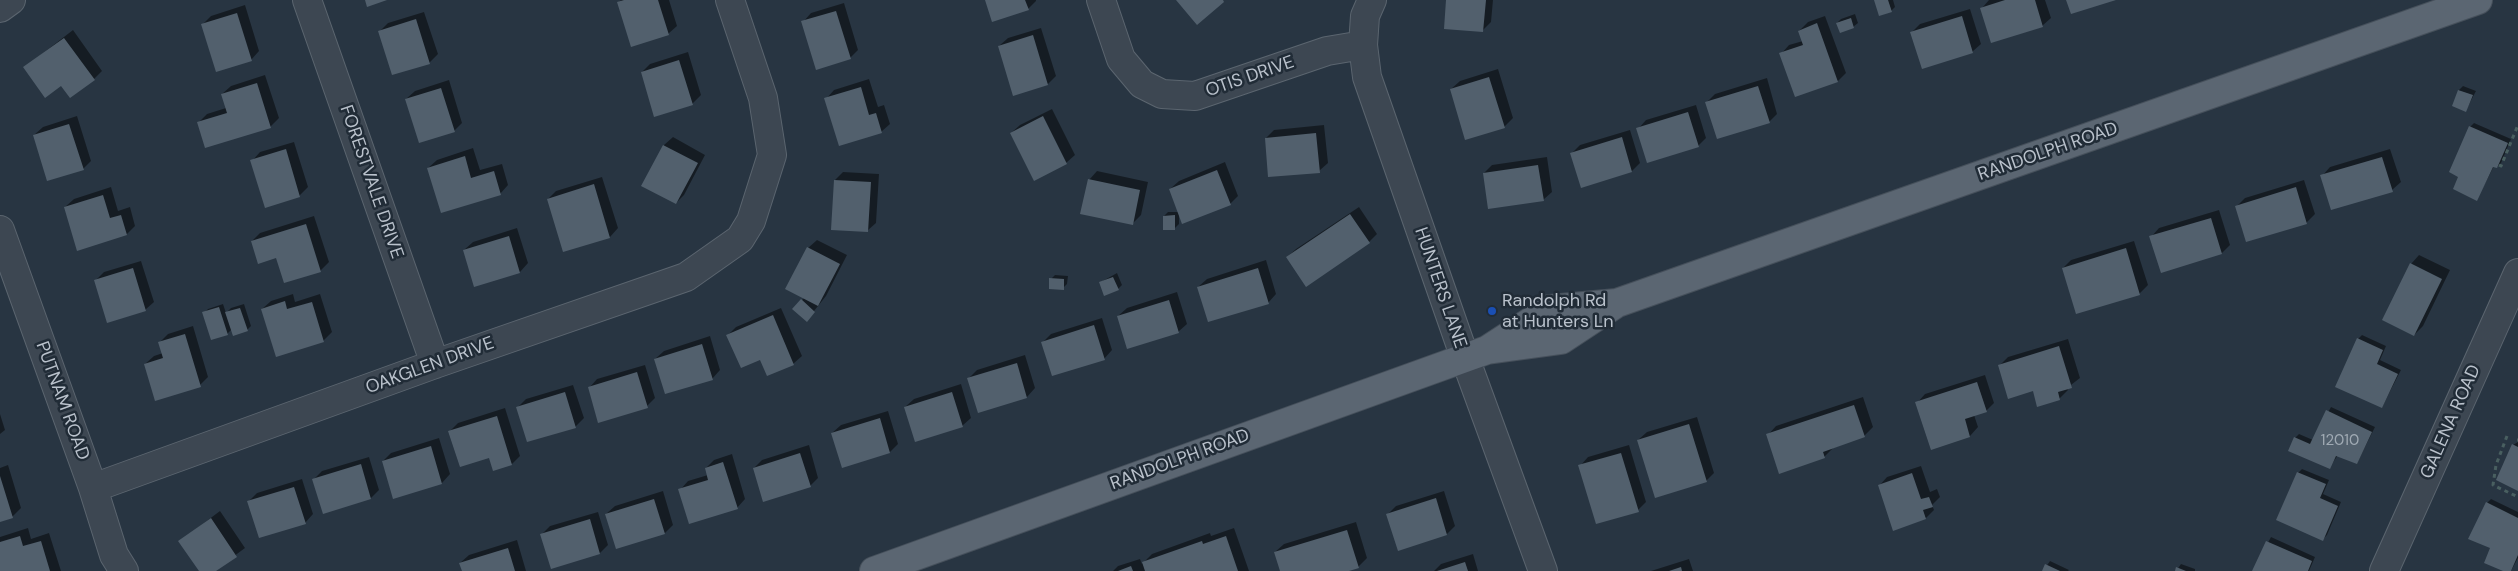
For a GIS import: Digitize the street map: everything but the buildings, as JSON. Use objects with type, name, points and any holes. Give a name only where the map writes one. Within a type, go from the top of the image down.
[{"type":"main road","name":"RANDOLPH ROAD","points":[[874,571],[1476,354],[1550,309],[1617,303],[2478,0]]},
{"type":"street","points":[[0,8],[11,0]]},
{"type":"street","name":"FORESTVALE DRIVE","points":[[307,0],[435,364]]},
{"type":"street","name":"OAKGLEN DRIVE","points":[[93,488],[435,364],[686,276],[740,239],[751,222],[772,155],[763,98],[730,0]]},
{"type":"street","name":"OTIS DRIVE","points":[[1101,0],[1121,59],[1142,84],[1162,94],[1195,96],[1327,51],[1363,45]]},
{"type":"street","name":"HUNTERS LANE","points":[[1372,0],[1365,16],[1363,45],[1367,77],[1476,354],[1543,571]]},
{"type":"street","name":"PUTNAM ROAD","points":[[0,230],[93,488],[114,554],[124,571]]},
{"type":"street","name":"GALENA ROAD","points":[[2384,571],[2518,273]]},
{"type":"path","points":[[2499,165],[2501,166],[2518,125]]},
{"type":"path","points":[[2507,436],[2496,465],[2493,485],[2518,497]]},
{"type":"place","name":"Randolph Rd at Hunters Ln","points":[[1492,311]]}]
